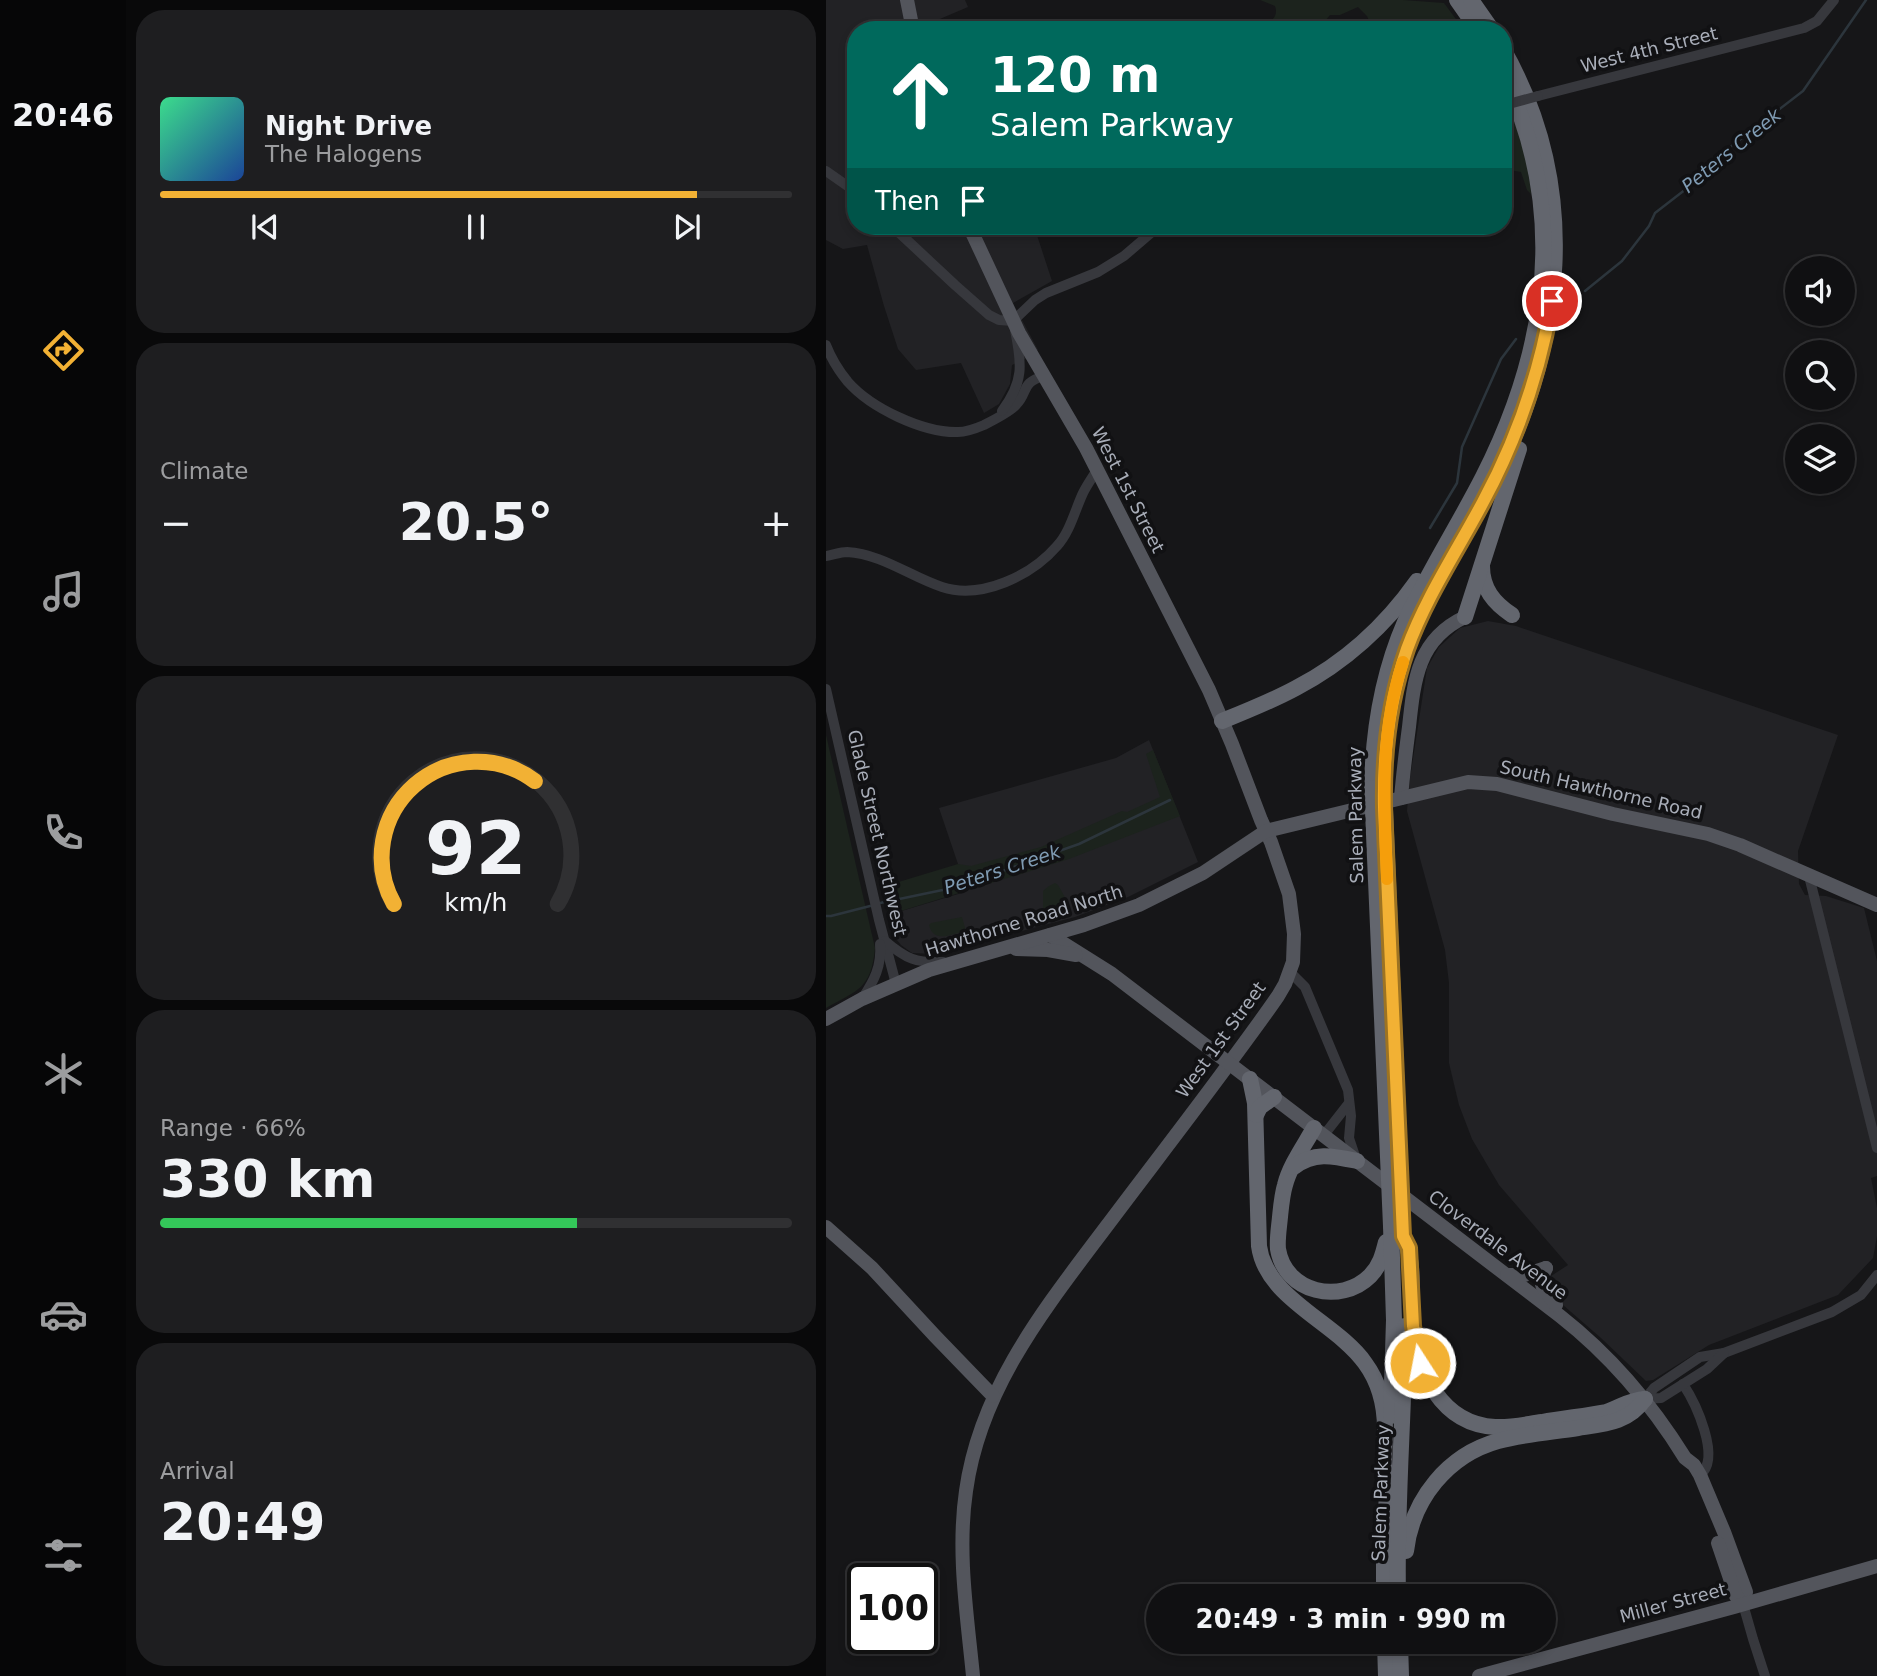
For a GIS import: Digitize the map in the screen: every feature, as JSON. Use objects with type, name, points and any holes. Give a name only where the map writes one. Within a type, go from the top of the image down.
[{"type":"highway","points":[[1457,0],[1472,21]]},
{"type":"highway","points":[[1471,0],[1486,21]]},
{"type":"highway","name":"Salem Parkway","points":[[1378,787],[1389,716],[1407,649],[1428,602],[1506,456],[1528,399],[1545,341],[1552,301],[1548,167],[1538,127],[1512,67]]},
{"type":"highway","name":"Salem Parkway","points":[[1512,94],[1527,130],[1549,211]]},
{"type":"highway","name":"Salem Parkway","points":[[1398,1584],[1405,1334],[1397,1231],[1376,724],[1390,663],[1413,606],[1496,451],[1518,396],[1529,357],[1550,252]]},
{"type":"highway","points":[[1465,617],[1547,359],[1545,341]]},
{"type":"highway","points":[[1222,722],[1298,687],[1354,649],[1403,599],[1444,537],[1455,529]]},
{"type":"highway","points":[[1482,563],[1483,576],[1490,594],[1497,604],[1512,615]]},
{"type":"highway","points":[[1250,1079],[1255,1095],[1259,1247],[1262,1261],[1268,1275],[1278,1287],[1349,1344],[1370,1371],[1385,1414],[1384,1469],[1388,1482]]},
{"type":"highway","points":[[1256,1115],[1260,1107],[1273,1097]]},
{"type":"highway","points":[[1319,1132],[1292,1168],[1283,1190],[1278,1242],[1286,1269],[1303,1285],[1318,1291],[1334,1293],[1349,1290],[1364,1282],[1378,1265],[1397,1231],[1409,1248],[1413,1326],[1420,1363],[1434,1393],[1455,1414],[1483,1426],[1505,1427],[1606,1412],[1630,1400],[1645,1399]]},
{"type":"highway","points":[[1292,1168],[1306,1159],[1321,1155],[1357,1161]]},
{"type":"highway","name":"Salem Parkway","points":[[1384,1584],[1397,1231]]},
{"type":"highway","points":[[1404,1584],[1406,1546],[1411,1525],[1427,1493],[1450,1467],[1468,1454],[1497,1441],[1617,1421],[1637,1410],[1645,1399]]},
{"type":"highway","points":[[1389,1654],[1395,1671]]},
{"type":"highway","points":[[1395,1671],[1404,1654]]},
{"type":"main road","points":[[907,0],[911,21]]},
{"type":"main road","name":"West 1st Street","points":[[973,235],[1013,321],[1086,448],[1209,690],[1282,869],[1292,911],[1294,944],[1290,972],[1274,1003],[1056,1293],[1007,1368],[993,1396],[971,1462],[966,1489],[962,1549],[973,1676]]},
{"type":"main road","points":[[1401,797],[1412,698],[1420,665],[1435,637],[1449,625],[1465,617]]},
{"type":"main road","name":"South Hawthorne Road","points":[[1266,831],[1468,782],[1497,785],[1708,834],[1740,845],[1877,905]]},
{"type":"main road","name":"Hawthorne Road North","points":[[826,1019],[862,999],[957,961],[1112,916],[1203,873],[1266,831]]},
{"type":"main road","name":"Cloverdale Avenue","points":[[1050,935],[1112,974],[1560,1316],[1612,1361],[1645,1399],[1685,1458],[1700,1475],[1746,1592],[1743,1604]]},
{"type":"main road","points":[[1000,949],[1048,950],[1085,957]]},
{"type":"main road","points":[[826,1227],[872,1268],[993,1396]]},
{"type":"main road","points":[[1507,1275],[1525,1274],[1546,1268],[1543,1289],[1555,1301],[1560,1316]]},
{"type":"main road","name":"Cloverdale Avenue","points":[[1685,1458],[1686,1469],[1703,1502],[1736,1596],[1743,1604]]},
{"type":"main road","name":"Miller Street","points":[[1479,1676],[1877,1566]]},
{"type":"main road","points":[[1709,1614],[1726,1600],[1729,1576]]},
{"type":"street","name":"West 4th Street","points":[[1512,103],[1804,28],[1817,21],[1834,0]]},
{"type":"street","points":[[826,171],[847,186]]},
{"type":"street","points":[[902,235],[989,315],[999,320],[1013,321],[1046,293],[1098,272],[1124,256],[1148,235]]},
{"type":"street","points":[[998,416],[1014,394],[1020,374],[1013,321]]},
{"type":"street","points":[[826,345],[831,358],[848,381],[869,401],[896,416],[930,428],[958,432],[984,425],[1015,407],[1029,382],[1044,376]]},
{"type":"street","points":[[826,556],[846,552],[869,556],[945,589],[971,590],[1013,580],[1059,544],[1097,470]]},
{"type":"street","name":"Glade Street Northwest","points":[[826,690],[896,984]]},
{"type":"street","points":[[1810,876],[1877,1148]]},
{"type":"street","points":[[862,999],[879,967],[879,920]]},
{"type":"street","points":[[884,941],[911,960],[957,961]]},
{"type":"street","points":[[1290,972],[1305,987],[1348,1090],[1349,1138],[1357,1161]]},
{"type":"street","points":[[1319,1132],[1349,1104]]},
{"type":"street","points":[[1645,1399],[1654,1388],[1700,1357],[1724,1353],[1832,1312],[1861,1295],[1877,1275]]},
{"type":"street","points":[[1645,1399],[1661,1398],[1707,1369],[1724,1353]]},
{"type":"street","points":[[1683,1384],[1694,1401],[1707,1446],[1708,1463],[1700,1475]]},
{"type":"street","name":"Cloverdale Avenue","points":[[1743,1604],[1765,1676]]},
{"type":"shaded area","points":[[826,0],[965,0],[968,7],[935,21],[847,21],[847,235],[1037,235],[1052,281],[1013,303],[1038,350],[1012,365],[1010,384],[999,404],[984,413],[961,363],[916,370],[898,349],[867,245],[843,249],[826,240]]},
{"type":"shaded area","points":[[1260,0],[1403,0],[1444,3],[1457,21],[1369,21],[1358,7],[1340,15],[1330,15],[1322,21],[1248,21],[1272,20],[1276,12],[1275,6]]},
{"type":"shaded area","points":[[1512,115],[1524,152],[1531,194],[1521,172],[1512,170]]},
{"type":"shaded area","points":[[1488,621],[1516,626],[1838,735],[1798,851],[1799,884],[1805,895],[1826,896],[1864,908],[1877,961],[1877,1176],[1871,1178],[1877,1208],[1877,1236],[1873,1258],[1838,1295],[1709,1345],[1653,1380],[1646,1381],[1548,1292],[1548,1278],[1568,1265],[1499,1185],[1472,1139],[1459,1105],[1449,1063],[1449,983],[1445,950],[1407,811],[1427,668],[1439,647],[1460,628]]},
{"type":"shaded area","points":[[826,735],[875,948],[870,972],[861,987],[826,1008]]},
{"type":"shaded area","points":[[1149,740],[1198,862],[1128,897],[1075,917],[934,954],[912,953],[892,934],[888,915],[965,892],[939,808],[1116,758]]},
{"type":"shaded area","points":[[1153,750],[1180,816],[1069,859],[888,915],[882,887],[958,864],[971,866],[1041,847],[1160,797],[1146,754]]},
{"type":"shaded area","points":[[1055,883],[1067,901],[1066,905],[1059,909],[1043,908],[1043,891]]},
{"type":"shaded area","points":[[962,917],[966,931],[939,936],[931,931],[931,923]]},
{"type":"waterway","name":"Peters Creek","points":[[1585,291],[1622,261],[1649,226],[1655,213],[1686,189],[1729,148],[1803,91],[1866,0]]},
{"type":"waterway","name":"Peters Creek","points":[[1430,528],[1457,483],[1462,447],[1501,359],[1516,339]]},
{"type":"waterway","name":"Peters Creek","points":[[880,903],[957,887],[1079,844],[1170,800]]},
{"type":"waterway","name":"Peters Creek","points":[[826,916],[874,905]]},
{"type":"slow traffic","points":[[1387,879],[1385,746],[1391,706],[1403,662]]},
{"type":"route","points":[[1420,1363],[1414,1339],[1409,1248],[1403,1236],[1384,807],[1385,746],[1391,706],[1415,629],[1494,481],[1522,418],[1539,363],[1552,301]]}]
